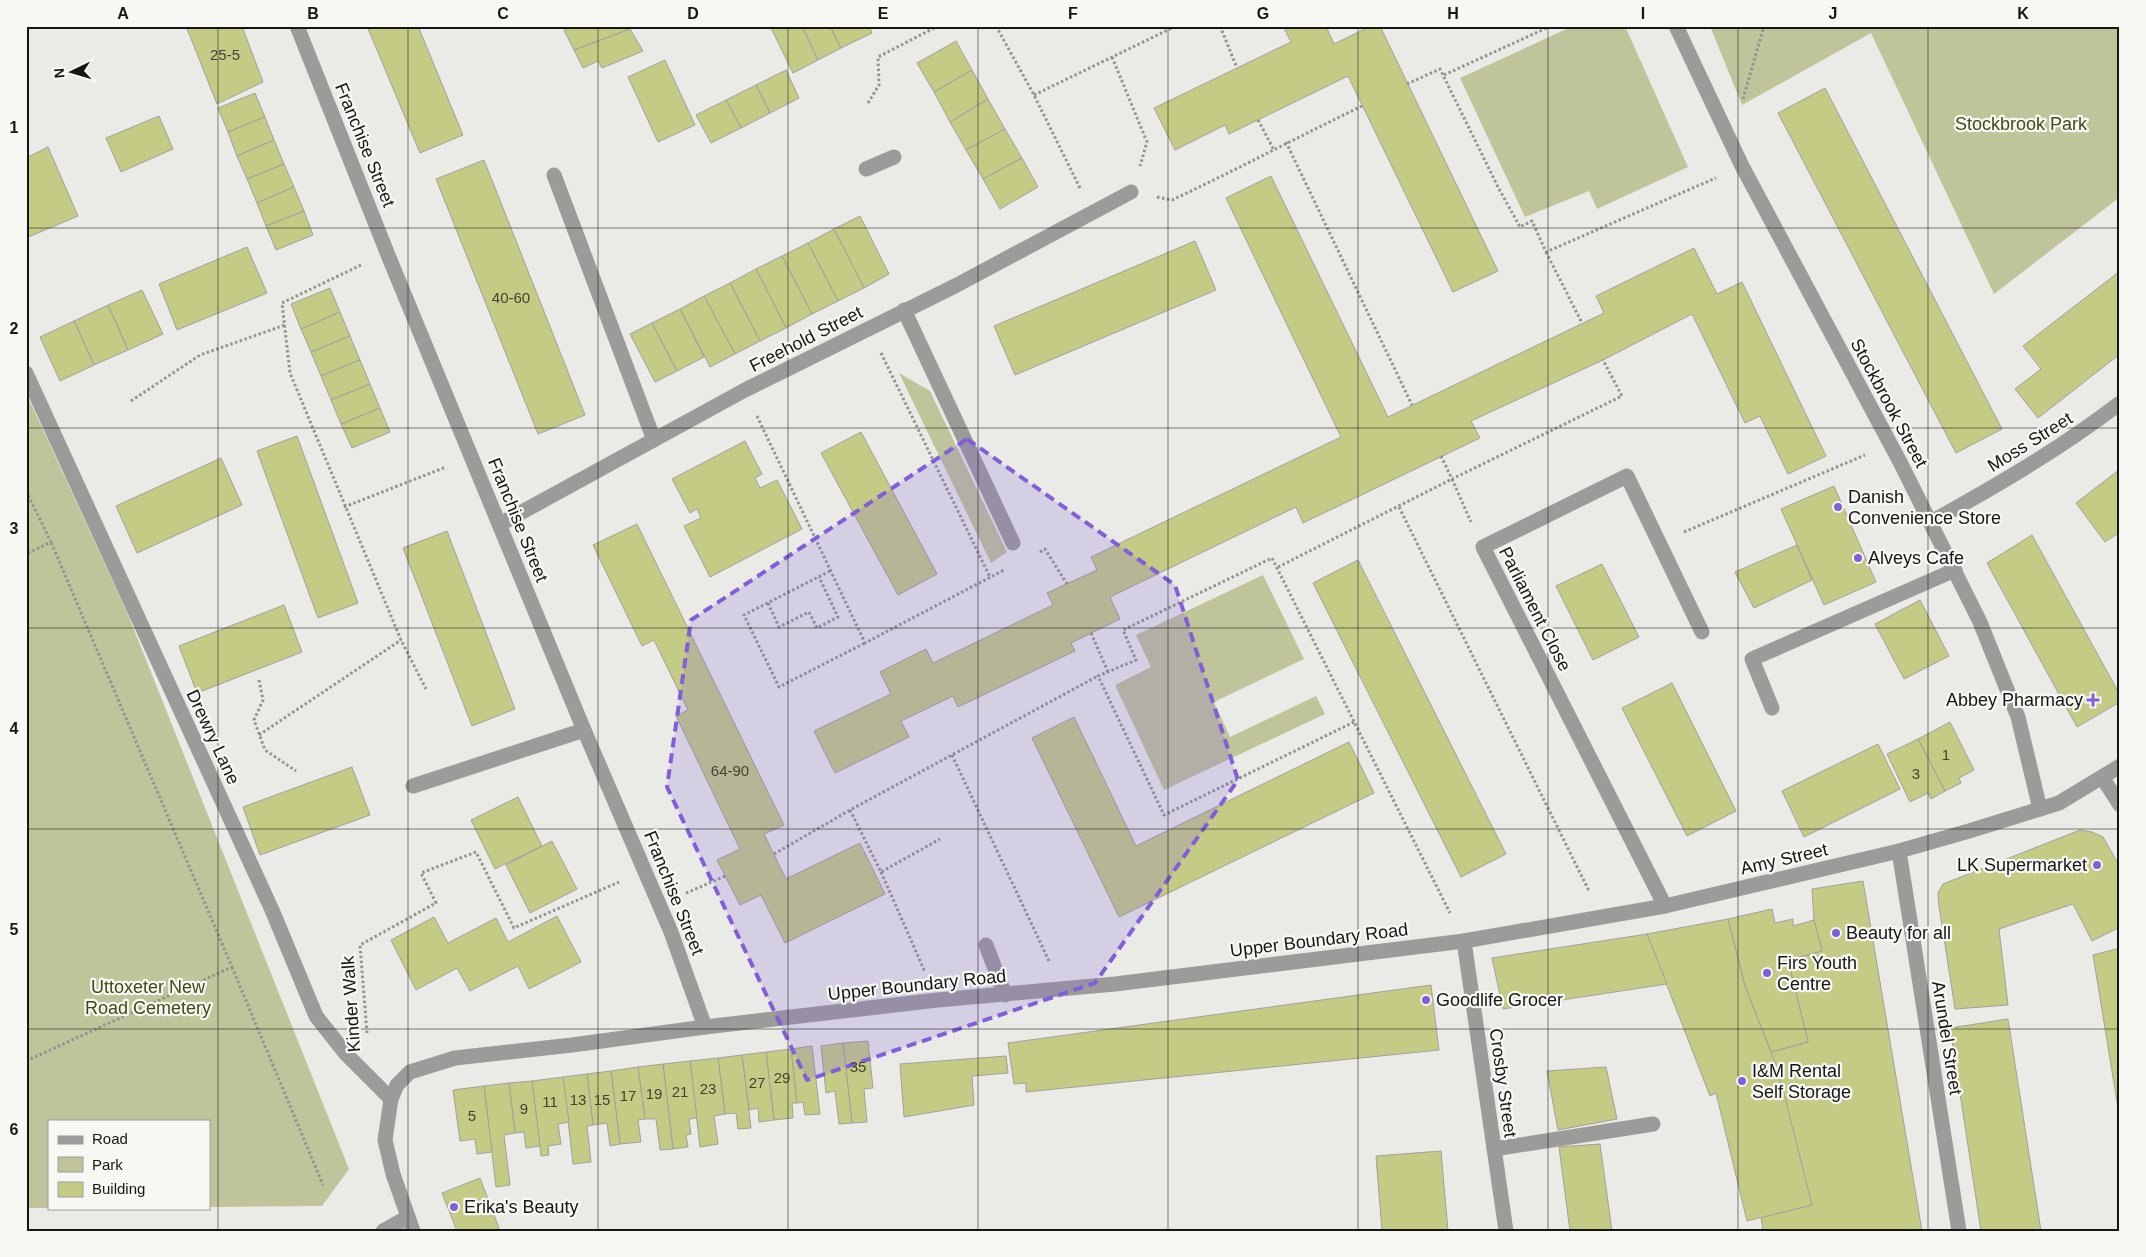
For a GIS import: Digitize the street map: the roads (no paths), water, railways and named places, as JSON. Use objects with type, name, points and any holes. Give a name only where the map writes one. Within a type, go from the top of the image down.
[{"type":"street","name":"Franchise Street","points":[[297,26],[388,255],[584,730],[646,870],[705,1027]]},
{"type":"street","name":"Stockbrook Street","points":[[1676,26],[1742,166],[1891,444],[1980,622],[2018,717],[2040,809]]},
{"type":"street","points":[[866,169],[894,157]]},
{"type":"street","points":[[554,175],[654,440]]},
{"type":"street","name":"Freehold Street","points":[[500,524],[745,390],[1131,192]]},
{"type":"street","points":[[904,310],[1013,543]]},
{"type":"street","name":"Drewry Lane","points":[[26,372],[272,910],[316,1016],[346,1054],[391,1099]]},
{"type":"street","name":"Moss Street","points":[[1931,522],[2017,474],[2084,431],[2120,404]]},
{"type":"street","name":"Parliament Close","points":[[1666,906],[1483,547],[1627,476],[1702,632]]},
{"type":"street","points":[[1772,708],[1752,659],[1955,570]]},
{"type":"street","points":[[413,786],[584,730]]},
{"type":"street","name":"Amy Street","points":[[1464,941],[1666,906],[1899,851],[2059,802],[2120,766]]},
{"type":"street","points":[[2102,777],[2120,805]]},
{"type":"street","name":"Arundel Street","points":[[1899,851],[1959,1231]]},
{"type":"street","name":"Upper Boundary Road","points":[[391,1099],[398,1085],[410,1072],[455,1058],[705,1027],[938,1000],[1062,989],[1464,941]]},
{"type":"street","name":"Crosby Street","points":[[1464,941],[1506,1231]]},
{"type":"street","points":[[986,945],[1005,994]]},
{"type":"street","points":[[383,1231],[411,1224],[393,1174],[385,1140],[391,1099]]},
{"type":"street","points":[[1494,1149],[1653,1124]]},
{"type":"place","name":"Danish Convenience Store","points":[[1838,507]]},
{"type":"place","name":"Alveys Cafe","points":[[1858,558]]},
{"type":"place","name":"Abbey Pharmacy","points":[[2093,700]]},
{"type":"place","name":"LK Supermarket","points":[[2097,865]]},
{"type":"place","name":"Beauty for all","points":[[1836,933]]},
{"type":"place","name":"Firs Youth Centre","points":[[1767,973]]},
{"type":"place","name":"Goodlife Grocer","points":[[1426,1000]]},
{"type":"place","name":"I&M Rental Self Storage","points":[[1742,1081]]},
{"type":"place","name":"Erika's Beauty","points":[[454,1207]]},
{"type":"park label","name":"Stockbrook Park","points":[[2021,124]]},
{"type":"park label","name":"Uttoxeter New Road Cemetery","points":[[148,998]]}]
